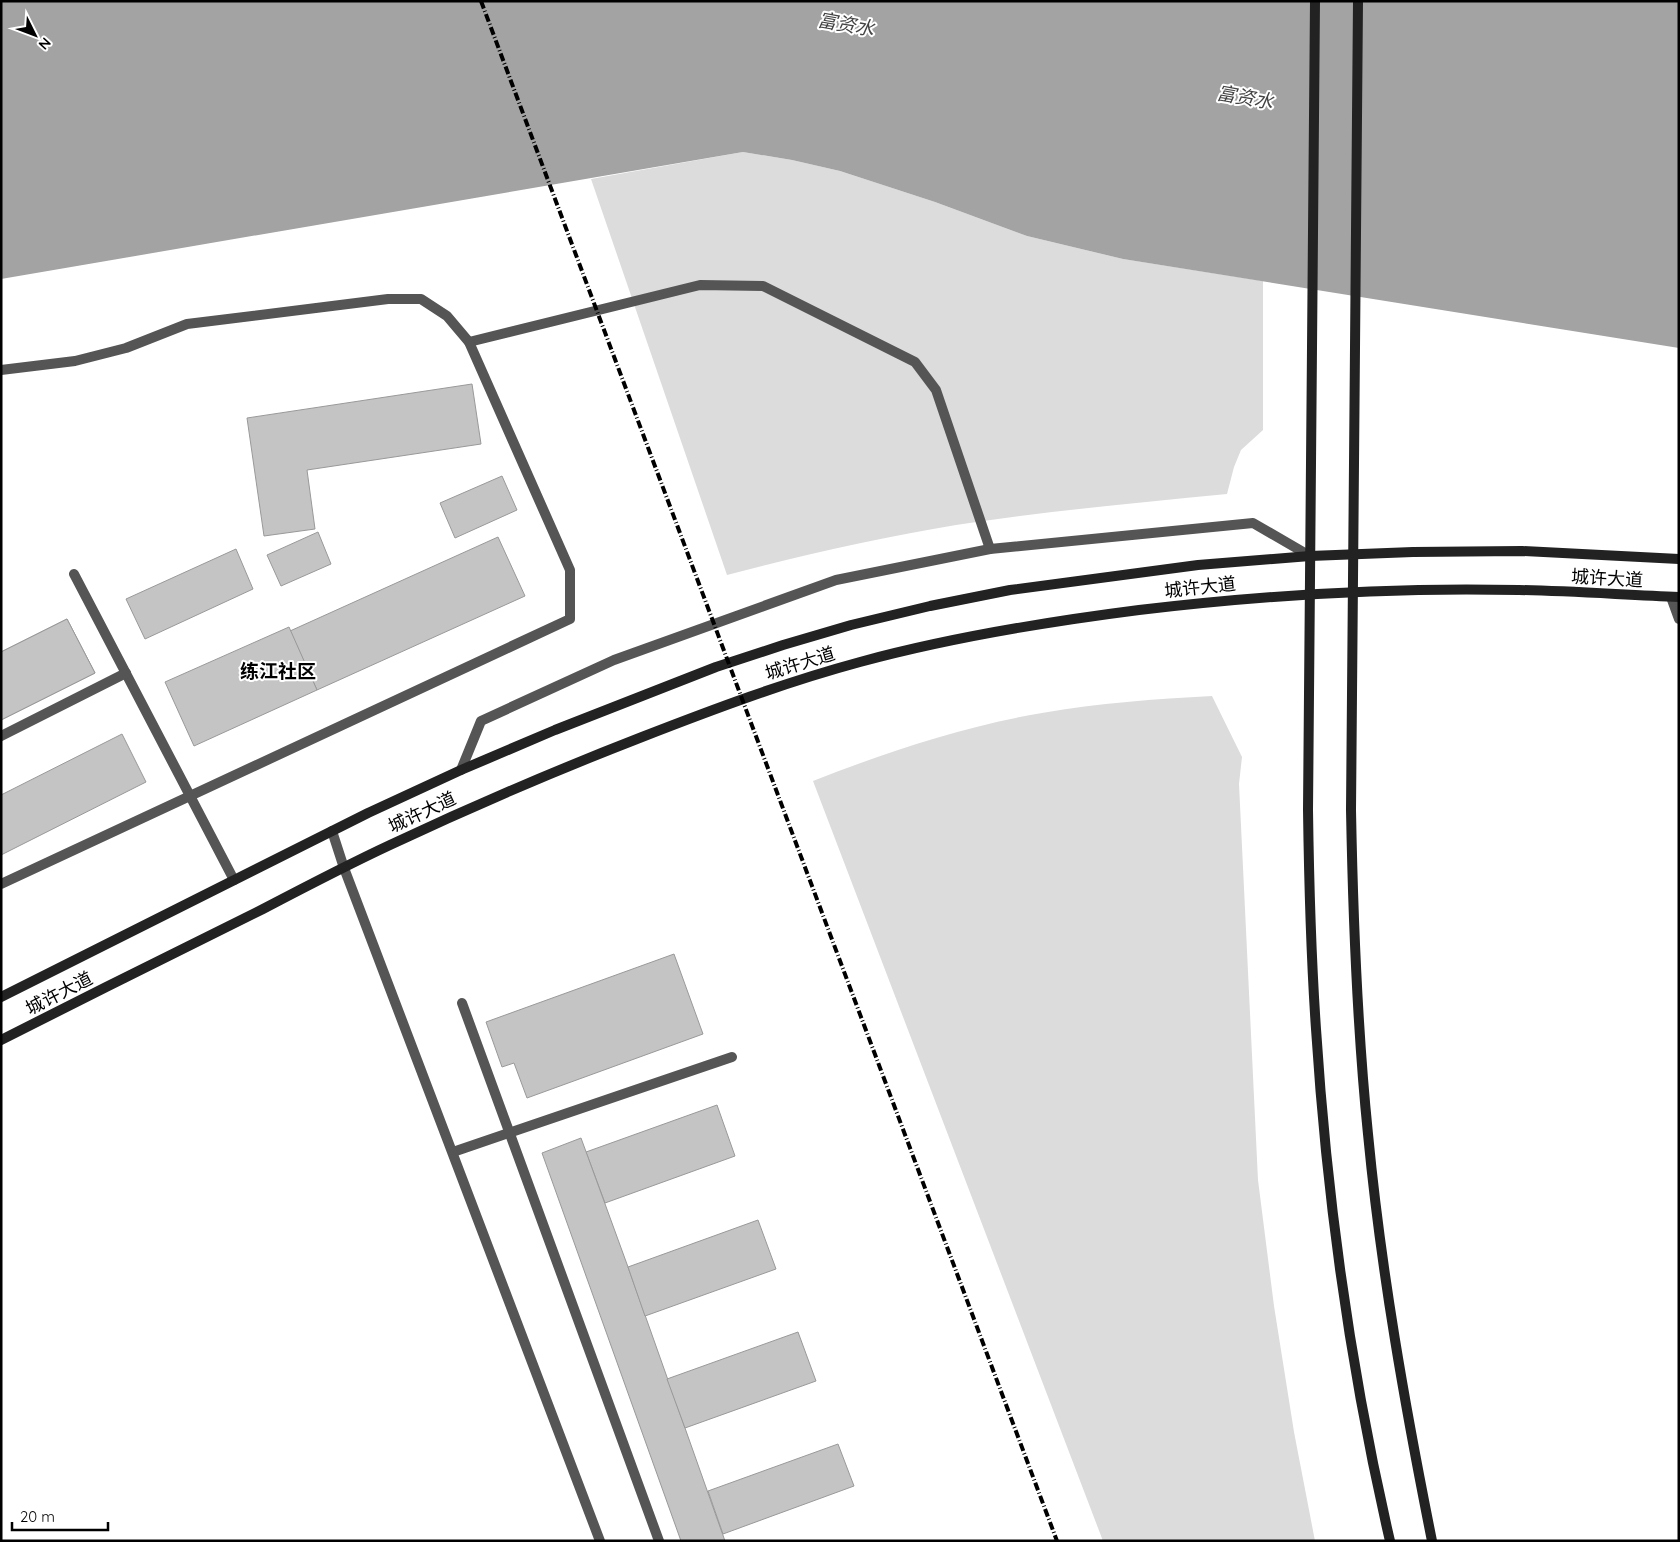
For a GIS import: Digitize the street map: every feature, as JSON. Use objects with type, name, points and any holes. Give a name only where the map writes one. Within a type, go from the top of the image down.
[{"type":"main road","points":[[1315,1],[1308,810],[1310,920],[1324,1128],[1337,1247],[1374,1473],[1390,1541]]},
{"type":"main road","points":[[1358,1],[1351,810],[1353,918],[1367,1124],[1380,1240],[1397,1353],[1432,1541]]},
{"type":"main road","name":"城许大道","points":[[1,997],[332,831],[461,770],[555,730],[716,667],[860,623],[930,606],[1010,590],[1198,564],[1310,556],[1413,552],[1522,551],[1679,559]]},
{"type":"main road","name":"城许大道","points":[[1,1040],[384,847],[569,765],[729,703],[794,681],[861,662],[938,643],[1025,626],[1201,603],[1310,594],[1414,590],[1521,590],[1675,597]]},
{"type":"street","points":[[469,342],[700,285],[763,286],[915,362],[936,390],[990,549]]},
{"type":"street","points":[[1,370],[75,361],[126,348],[187,324],[388,299],[421,299],[447,316],[469,342],[570,570],[570,619],[1,884]]},
{"type":"street","points":[[461,770],[481,721],[614,660],[836,580],[990,549],[1252,524],[1310,556]]},
{"type":"street","points":[[74,574],[234,880]]},
{"type":"street","points":[[1675,597],[1679,619]]},
{"type":"street","points":[[1,736],[126,673]]},
{"type":"street","points":[[332,831],[344,868],[600,1541]]},
{"type":"street","points":[[462,1003],[659,1541]]},
{"type":"street","points":[[453,1152],[732,1057]]},
{"type":"shaded area","points":[[743,152],[792,160],[840,171],[935,202],[1027,236],[1123,259],[1263,281],[1263,430],[1241,450],[1234,467],[1227,494],[1058,511],[956,525],[841,547],[727,575],[591,179]]},
{"type":"shaded area","points":[[1212,696],[1242,757],[1239,784],[1258,1180],[1274,1306],[1294,1432],[1315,1541],[1103,1541],[813,781],[926,741],[1013,718],[1106,704]]},
{"type":"water","name":"富资水","points":[[1,1],[1679,1],[1679,348],[1123,259],[1027,236],[935,202],[840,171],[792,160],[743,152],[1,279]]},
{"type":"building","points":[[472,384],[481,444],[307,470],[315,529],[264,536],[247,418]]},
{"type":"building","points":[[502,476],[517,510],[455,538],[440,503]]},
{"type":"building","points":[[318,532],[331,564],[281,586],[267,555]]},
{"type":"building","points":[[498,537],[525,596],[317,690],[290,631]]},
{"type":"building","points":[[236,549],[253,589],[145,639],[126,599]]},
{"type":"building","points":[[67,619],[95,673],[1,720],[1,652]]},
{"type":"building","points":[[67,619],[95,673],[1,720],[1,652]]},
{"type":"building","points":[[289,627],[317,690],[194,746],[165,682]]},
{"type":"building","points":[[122,734],[146,782],[1,855],[1,795]]},
{"type":"building","points":[[674,954],[703,1034],[527,1098],[514,1063],[502,1067],[486,1022]]},
{"type":"building","points":[[717,1105],[735,1156],[605,1203],[586,1152]]},
{"type":"building","points":[[581,1138],[725,1541],[681,1541],[542,1153]]},
{"type":"building","points":[[758,1220],[776,1269],[645,1316],[628,1267]]},
{"type":"building","points":[[798,1332],[816,1381],[685,1428],[667,1379]]},
{"type":"building","points":[[838,1444],[854,1486],[723,1534],[708,1491]]},
{"type":"railway","points":[[481,1],[1057,1541]]},
{"type":"district","name":"练江社区","points":[[278,671]]}]
